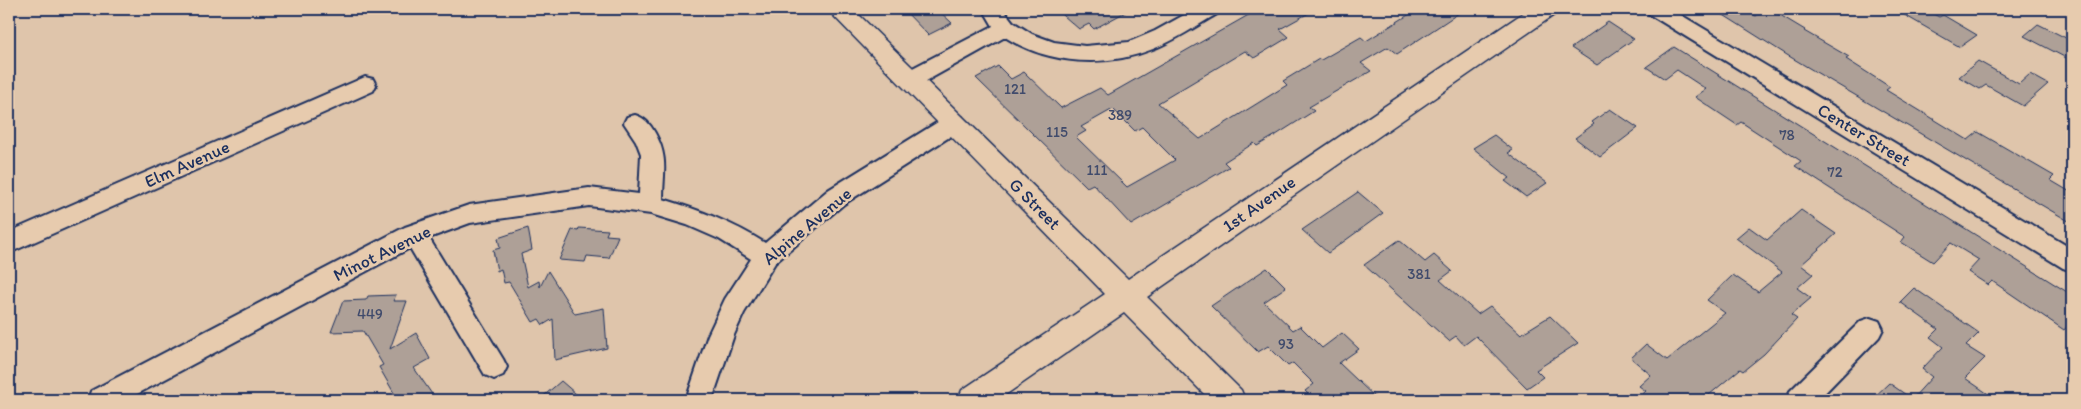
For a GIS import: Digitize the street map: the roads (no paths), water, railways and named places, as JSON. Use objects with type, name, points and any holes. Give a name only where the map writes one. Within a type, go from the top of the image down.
[{"type":"street","name":"G Street","points":[[840,9],[1230,400]]},
{"type":"street","points":[[993,9],[1006,28],[1031,42],[1062,51],[1112,52],[1145,45],[1210,9]]},
{"type":"street","name":"1st Avenue","points":[[973,400],[1546,9]]},
{"type":"street","name":"Center Street","points":[[1656,9],[2072,261]]},
{"type":"street","points":[[911,79],[1006,28]]},
{"type":"street","name":"Elm Avenue","points":[[9,243],[365,86]]},
{"type":"street","name":"Alpine Avenue","points":[[699,400],[710,364],[729,318],[766,256],[836,197],[954,123]]},
{"type":"street","points":[[635,124],[647,137],[655,164],[650,192],[651,205]]},
{"type":"street","name":"Minot Avenue","points":[[102,400],[414,234],[469,214],[589,197],[651,205],[694,218],[728,232],[766,256]]},
{"type":"street","points":[[414,234],[494,367]]},
{"type":"street","points":[[1800,400],[1870,329]]}]
